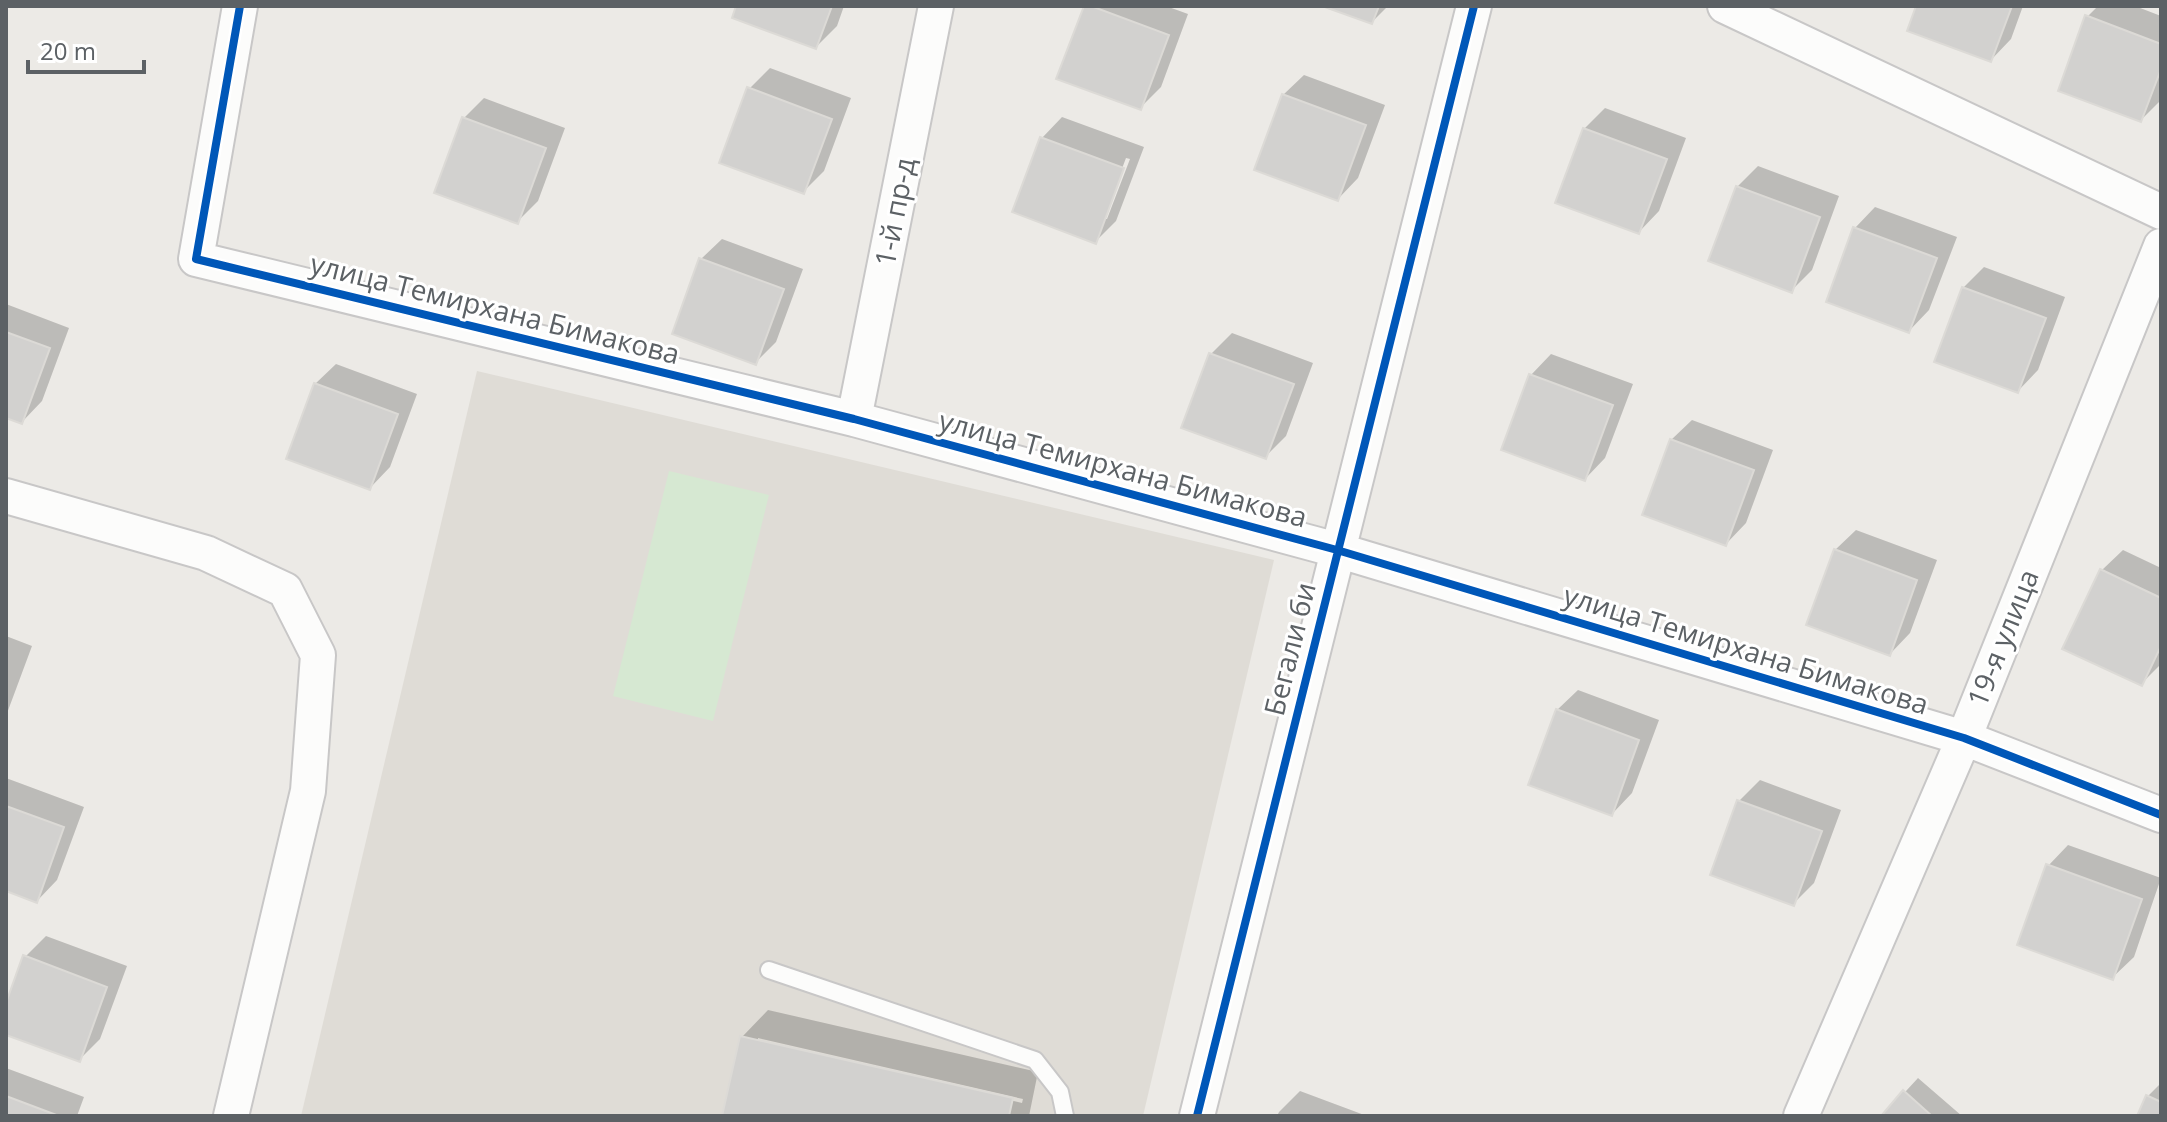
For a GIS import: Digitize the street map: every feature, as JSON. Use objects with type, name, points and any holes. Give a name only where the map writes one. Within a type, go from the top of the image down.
[{"type":"street","name":"улица Темирхана Бимакова","points":[[240,6],[196,259],[854,419],[1337,550],[1964,738],[2161,815]]},
{"type":"street","name":"1-й пр-д","points":[[854,419],[936,6]]},
{"type":"street","name":"Бегали би","points":[[1197,1116],[1474,6]]},
{"type":"street","points":[[1725,6],[2161,212]]},
{"type":"street","name":"19-я улица","points":[[1801,1116],[1964,738],[2161,246]]},
{"type":"street","points":[[6,496],[206,553],[285,590],[318,655],[308,791],[231,1116]]},
{"type":"lane","points":[[769,970],[1035,1060],[1060,1092],[1065,1116]]},
{"type":"shaded area","points":[[477,371],[1274,560],[1143,1116],[301,1116]]},
{"type":"green space","points":[[669,471],[769,495],[713,721],[613,696]]},
{"type":"building","points":[[736,6],[832,6],[816,49],[732,18]]},
{"type":"building","points":[[1084,6],[1169,35],[1141,110],[1056,79]]},
{"type":"building","points":[[1322,6],[1379,6],[1372,24]]},
{"type":"building","points":[[1916,6],[2012,6],[1991,62],[1907,31]]},
{"type":"building","points":[[2085,15],[2161,44],[2161,69],[2141,122],[2058,91]]},
{"type":"building","points":[[747,87],[832,119],[804,194],[719,163]]},
{"type":"building","points":[[1282,94],[1366,125],[1338,201],[1254,170]]},
{"type":"building","points":[[462,117],[546,148],[518,224],[434,193]]},
{"type":"building","points":[[1583,128],[1667,159],[1639,234],[1555,203]]},
{"type":"building","points":[[1040,137],[1124,168],[1096,244],[1012,212]]},
{"type":"building","points":[[1736,186],[1820,217],[1792,293],[1708,261]]},
{"type":"building","points":[[1853,227],[1937,258],[1909,333],[1826,302]]},
{"type":"building","points":[[699,258],[784,289],[756,365],[672,334]]},
{"type":"building","points":[[1962,287],[2046,318],[2018,393],[1934,362]]},
{"type":"building","points":[[6,332],[50,348],[22,424],[6,418]]},
{"type":"building","points":[[1209,353],[1294,384],[1266,459],[1181,428]]},
{"type":"building","points":[[1529,374],[1613,405],[1585,481],[1501,450]]},
{"type":"building","points":[[314,383],[398,414],[370,490],[286,459]]},
{"type":"building","points":[[1670,439],[1754,470],[1726,546],[1642,515]]},
{"type":"building","points":[[1834,549],[1917,580],[1890,656],[1806,625]]},
{"type":"building","points":[[2100,569],[2161,598],[2161,646],[2142,686],[2062,649]]},
{"type":"building","points":[[1556,709],[1639,740],[1612,816],[1528,785]]},
{"type":"building","points":[[1737,800],[1822,831],[1794,906],[1710,875]]},
{"type":"building","points":[[6,806],[64,827],[37,903],[6,891]]},
{"type":"building","points":[[2046,864],[2142,899],[2113,980],[2017,945]]},
{"type":"building","points":[[23,955],[107,987],[80,1062],[6,1035],[6,1003]]},
{"type":"building","points":[[740,1036],[1013,1098],[1009,1116],[722,1116]]},
{"type":"building","points":[[1903,1090],[1932,1116],[1881,1116]]},
{"type":"building","points":[[2146,1095],[2161,1102],[2161,1116],[2137,1116]]},
{"type":"building","points":[[6,1096],[59,1116],[6,1116]]},
{"type":"cycle path","points":[[240,6],[196,259],[854,419],[1337,550],[1964,738],[2161,815]]},
{"type":"cycle path","points":[[1197,1116],[1474,6]]}]
